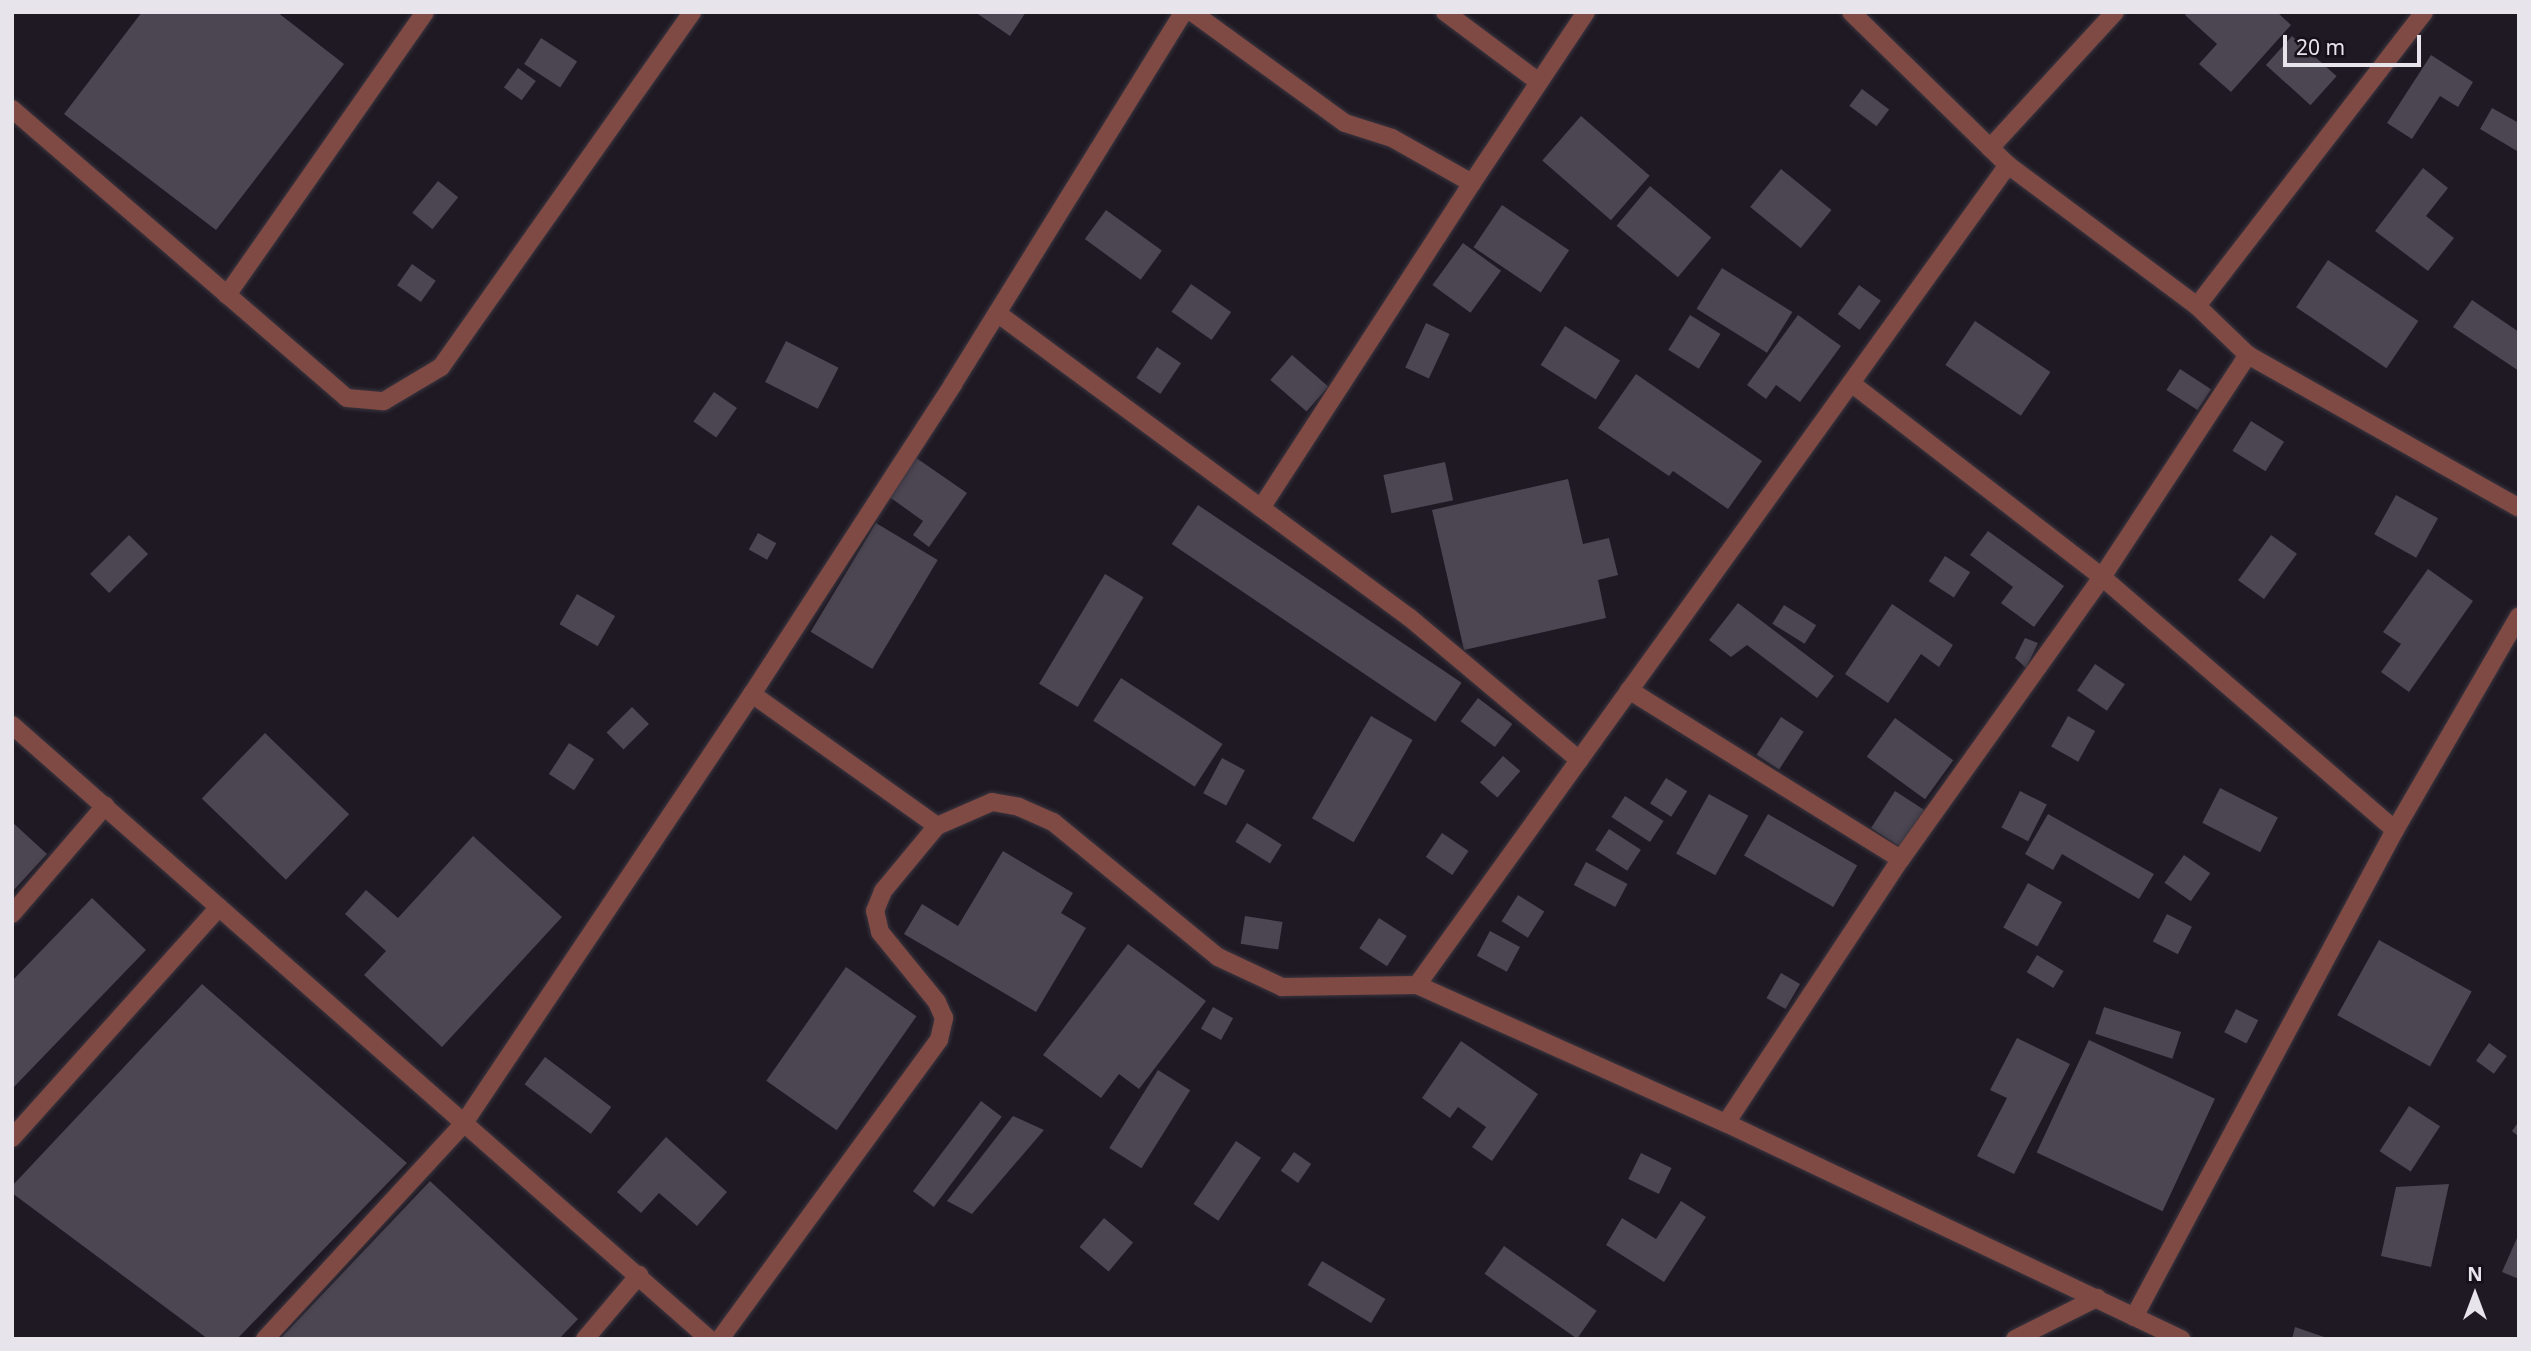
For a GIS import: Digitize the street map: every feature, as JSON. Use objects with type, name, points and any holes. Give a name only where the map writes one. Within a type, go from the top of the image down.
[{"type":"street","points":[[228,295],[425,12]]},
{"type":"street","points":[[12,109],[347,398],[384,401],[441,367],[692,12]]},
{"type":"street","points":[[265,1339],[464,1123],[752,694],[997,313],[1184,12]]},
{"type":"street","points":[[1192,12],[1345,123],[1392,138],[1472,183]]},
{"type":"street","points":[[1445,12],[1539,82]]},
{"type":"street","points":[[1261,508],[1586,12]]},
{"type":"street","points":[[1851,12],[2008,165],[2197,306],[2248,355],[2519,507]]},
{"type":"street","points":[[1990,148],[2115,12]]},
{"type":"street","points":[[2197,306],[2424,12]]},
{"type":"street","points":[[1417,985],[2008,165]]},
{"type":"street","points":[[997,313],[1410,618],[1579,760]]},
{"type":"street","points":[[1726,1123],[1901,859],[2102,577],[2248,355]]},
{"type":"street","points":[[1851,383],[2102,577],[2395,830]]},
{"type":"street","points":[[2134,1317],[2395,830],[2519,616]]},
{"type":"street","points":[[1629,690],[1901,859]]},
{"type":"street","points":[[752,694],[937,826]]},
{"type":"street","points":[[12,725],[709,1339]]},
{"type":"street","points":[[720,1339],[939,1040],[944,1018],[937,1002],[880,932],[875,911],[883,891],[937,826],[992,802],[1020,807],[1053,822],[1218,957],[1282,987],[1417,985],[1726,1123],[2181,1339]]},
{"type":"street","points":[[12,914],[105,806]]},
{"type":"street","points":[[12,1138],[219,907]]},
{"type":"street","points":[[585,1339],[639,1275]]},
{"type":"street","points":[[2015,1339],[2097,1298]]},
{"type":"building","points":[[142,12],[277,12],[344,64],[216,230],[64,114]]},
{"type":"building","points":[[975,12],[1026,12],[1010,36]]},
{"type":"building","points":[[2188,12],[2277,12],[2291,25],[2231,92],[2199,64],[2217,44],[2185,15]]},
{"type":"building","points":[[2292,36],[2337,76],[2310,105],[2266,65]]},
{"type":"building","points":[[541,38],[577,61],[560,87],[524,64]]},
{"type":"building","points":[[2431,55],[2473,82],[2458,107],[2440,96],[2412,139],[2387,123]]},
{"type":"building","points":[[518,68],[536,81],[522,100],[504,87]]},
{"type":"building","points":[[1862,89],[1889,109],[1877,126],[1849,106]]},
{"type":"building","points":[[2492,108],[2519,123],[2517,151],[2480,129]]},
{"type":"building","points":[[1581,116],[1650,176],[1611,220],[1542,161]]},
{"type":"building","points":[[2423,168],[2448,188],[2426,216],[2454,238],[2428,271],[2375,231]]},
{"type":"building","points":[[1781,169],[1832,210],[1801,248],[1750,207]]},
{"type":"building","points":[[438,181],[458,197],[432,229],[412,213]]},
{"type":"building","points":[[1650,186],[1711,237],[1678,277],[1617,226]]},
{"type":"building","points":[[1502,205],[1569,250],[1541,293],[1473,247]]},
{"type":"building","points":[[1106,210],[1162,251],[1141,280],[1085,239]]},
{"type":"building","points":[[1463,243],[1501,271],[1470,313],[1432,285]]},
{"type":"building","points":[[2328,260],[2418,321],[2386,368],[2296,307]]},
{"type":"building","points":[[412,264],[436,281],[421,302],[397,285]]},
{"type":"building","points":[[1722,268],[1792,312],[1767,353],[1697,309]]},
{"type":"building","points":[[1191,284],[1231,312],[1212,340],[1171,312]]},
{"type":"building","points":[[1859,285],[1881,301],[1860,330],[1838,314]]},
{"type":"building","points":[[2472,300],[2519,332],[2519,371],[2453,327]]},
{"type":"building","points":[[1690,315],[1721,334],[1699,369],[1668,350]]},
{"type":"building","points":[[1798,315],[1841,346],[1800,402],[1776,385],[1766,399],[1747,385]]},
{"type":"building","points":[[1975,321],[2050,372],[2021,416],[1945,365]]},
{"type":"building","points":[[1426,323],[1450,334],[1429,378],[1405,367]]},
{"type":"building","points":[[1565,326],[1620,360],[1596,399],[1541,365]]},
{"type":"building","points":[[786,341],[839,368],[818,409],[765,382]]},
{"type":"building","points":[[1157,347],[1181,363],[1160,394],[1136,378]]},
{"type":"building","points":[[1292,355],[1328,386],[1307,411],[1270,380]]},
{"type":"building","points":[[2180,369],[2211,389],[2197,410],[2166,390]]},
{"type":"building","points":[[1636,374],[1762,461],[1728,509],[1673,471],[1669,476],[1598,428]]},
{"type":"building","points":[[714,392],[737,408],[716,438],[693,421]]},
{"type":"building","points":[[2251,421],[2284,442],[2266,471],[2232,451]]},
{"type":"building","points":[[912,455],[967,493],[929,547],[913,535],[923,521],[884,493]]},
{"type":"building","points":[[1445,462],[1453,500],[1391,513],[1383,475]]},
{"type":"building","points":[[1568,479],[1583,544],[1609,538],[1618,575],[1598,580],[1606,618],[1464,650],[1432,510]]},
{"type":"building","points":[[2396,495],[2438,518],[2416,558],[2374,534]]},
{"type":"building","points":[[1198,505],[1462,683],[1435,722],[1172,544]]},
{"type":"building","points":[[876,523],[938,560],[872,669],[811,632]]},
{"type":"building","points":[[1988,531],[2064,586],[2034,627],[2001,603],[2013,587],[1970,555]]},
{"type":"building","points":[[758,533],[776,543],[767,560],[749,550]]},
{"type":"building","points":[[129,535],[148,554],[109,593],[90,574]]},
{"type":"building","points":[[2271,535],[2297,554],[2264,599],[2238,580]]},
{"type":"building","points":[[1945,556],[1970,572],[1954,597],[1929,581]]},
{"type":"building","points":[[2428,569],[2473,601],[2409,692],[2381,672],[2401,644],[2383,632]]},
{"type":"building","points":[[1105,574],[1144,597],[1078,707],[1039,684]]},
{"type":"building","points":[[577,594],[615,616],[598,646],[560,624]]},
{"type":"building","points":[[1738,603],[1834,676],[1817,698],[1747,645],[1731,657],[1709,640]]},
{"type":"building","points":[[1892,604],[1953,645],[1939,667],[1921,654],[1888,703],[1845,674]]},
{"type":"building","points":[[1784,605],[1816,625],[1805,644],[1772,624]]},
{"type":"building","points":[[2025,638],[2038,643],[2026,668],[2015,658]]},
{"type":"building","points":[[2095,664],[2125,684],[2107,711],[2077,691]]},
{"type":"building","points":[[1121,678],[1222,744],[1195,787],[1093,721]]},
{"type":"building","points":[[1478,698],[1512,724],[1495,747],[1461,721]]},
{"type":"building","points":[[632,707],[649,724],[624,749],[607,732]]},
{"type":"building","points":[[1371,716],[1413,740],[1354,842],[1312,818]]},
{"type":"building","points":[[2068,716],[2095,731],[2078,762],[2051,747]]},
{"type":"building","points":[[1781,717],[1804,732],[1779,769],[1756,755]]},
{"type":"building","points":[[1895,718],[1953,760],[1925,799],[1867,757]]},
{"type":"building","points":[[265,733],[349,814],[286,880],[202,798]]},
{"type":"building","points":[[569,743],[594,759],[574,790],[549,774]]},
{"type":"building","points":[[1503,756],[1520,771],[1497,798],[1480,782]]},
{"type":"building","points":[[1222,758],[1245,770],[1226,806],[1203,793]]},
{"type":"building","points":[[1666,778],[1687,791],[1671,817],[1650,803]]},
{"type":"building","points":[[2220,788],[2278,818],[2260,852],[2202,823]]},
{"type":"building","points":[[1895,791],[1924,810],[1900,847],[1871,828]]},
{"type":"building","points":[[2020,791],[2047,805],[2028,841],[2001,828]]},
{"type":"building","points":[[1709,794],[1748,816],[1715,875],[1676,853]]},
{"type":"building","points":[[1625,796],[1664,821],[1650,842],[1611,817]]},
{"type":"building","points":[[1768,814],[1857,865],[1833,907],[1744,856]]},
{"type":"building","points":[[2048,814],[2154,874],[2139,899],[2062,854],[2053,870],[2025,854]]},
{"type":"building","points":[[12,822],[47,854],[12,892]]},
{"type":"building","points":[[1247,823],[1282,845],[1270,863],[1235,842]]},
{"type":"building","points":[[1609,829],[1641,850],[1627,871],[1595,850]]},
{"type":"building","points":[[1442,833],[1469,851],[1452,875],[1426,857]]},
{"type":"building","points":[[473,836],[562,917],[442,1047],[364,975],[386,951],[345,914],[366,890],[398,918]]},
{"type":"building","points":[[1003,851],[1073,893],[1061,913],[1086,928],[1036,1012],[904,934],[922,904],[958,926]]},
{"type":"building","points":[[2184,855],[2210,873],[2191,901],[2164,883]]},
{"type":"building","points":[[1586,862],[1627,884],[1615,907],[1574,885]]},
{"type":"building","points":[[2028,883],[2062,902],[2037,947],[2003,928]]},
{"type":"building","points":[[1518,895],[1544,911],[1528,938],[1502,921]]},
{"type":"building","points":[[92,898],[146,950],[12,1089],[12,981]]},
{"type":"building","points":[[2167,914],[2192,927],[2178,954],[2153,942]]},
{"type":"building","points":[[1245,916],[1283,922],[1278,950],[1241,944]]},
{"type":"building","points":[[1379,918],[1407,936],[1387,966],[1359,948]]},
{"type":"building","points":[[1490,931],[1520,947],[1507,972],[1477,956]]},
{"type":"building","points":[[2379,940],[2472,991],[2430,1067],[2337,1015]]},
{"type":"building","points":[[1128,944],[1206,1001],[1139,1089],[1119,1074],[1101,1098],[1043,1055]]},
{"type":"building","points":[[2037,955],[2064,971],[2053,988],[2027,972]]},
{"type":"building","points":[[846,967],[916,1016],[837,1130],[766,1081]]},
{"type":"building","points":[[1781,973],[1800,984],[1786,1009],[1766,998]]},
{"type":"building","points":[[202,984],[407,1163],[237,1339],[208,1339],[12,1193],[12,1186]]},
{"type":"building","points":[[1213,1007],[1233,1018],[1221,1040],[1201,1029]]},
{"type":"building","points":[[2104,1007],[2181,1032],[2172,1059],[2095,1034]]},
{"type":"building","points":[[2236,1009],[2258,1020],[2246,1044],[2224,1032]]},
{"type":"building","points":[[2017,1038],[2070,1064],[2014,1174],[1977,1156],[2007,1098],[1990,1090]]},
{"type":"building","points":[[2089,1040],[2215,1099],[2163,1211],[2037,1152]]},
{"type":"building","points":[[1461,1041],[1538,1094],[1492,1161],[1472,1147],[1486,1127],[1458,1107],[1450,1118],[1422,1098]]},
{"type":"building","points":[[2489,1043],[2507,1056],[2494,1074],[2476,1061]]},
{"type":"building","points":[[545,1057],[611,1107],[591,1134],[525,1084]]},
{"type":"building","points":[[1158,1070],[1190,1090],[1141,1168],[1109,1148]]},
{"type":"building","points":[[981,1101],[1002,1117],[934,1207],[913,1191]]},
{"type":"building","points":[[2409,1106],[2440,1126],[2411,1171],[2380,1151]]},
{"type":"building","points":[[1013,1116],[1044,1130],[972,1214],[947,1201]]},
{"type":"building","points":[[2519,1121],[2519,1137],[2512,1131]]},
{"type":"building","points":[[666,1137],[727,1192],[697,1226],[659,1193],[641,1213],[617,1192]]},
{"type":"building","points":[[1236,1141],[1261,1158],[1218,1221],[1194,1204]]},
{"type":"building","points":[[1294,1152],[1311,1164],[1298,1183],[1281,1171]]},
{"type":"building","points":[[1641,1153],[1672,1168],[1659,1194],[1628,1179]]},
{"type":"building","points":[[430,1181],[578,1319],[559,1339],[280,1339]]},
{"type":"building","points":[[2449,1184],[2431,1267],[2381,1256],[2396,1187]]},
{"type":"building","points":[[1681,1201],[1706,1217],[1664,1282],[1606,1245],[1622,1218],[1656,1239]]},
{"type":"building","points":[[1104,1218],[1133,1242],[1109,1272],[1080,1247]]},
{"type":"building","points":[[2517,1238],[2519,1239],[2519,1279],[2502,1272]]},
{"type":"building","points":[[1504,1246],[1597,1311],[1577,1339],[1484,1274]]},
{"type":"building","points":[[1322,1261],[1385,1299],[1371,1323],[1308,1285]]},
{"type":"building","points":[[2295,1327],[2327,1338],[2327,1339],[2292,1339]]}]
